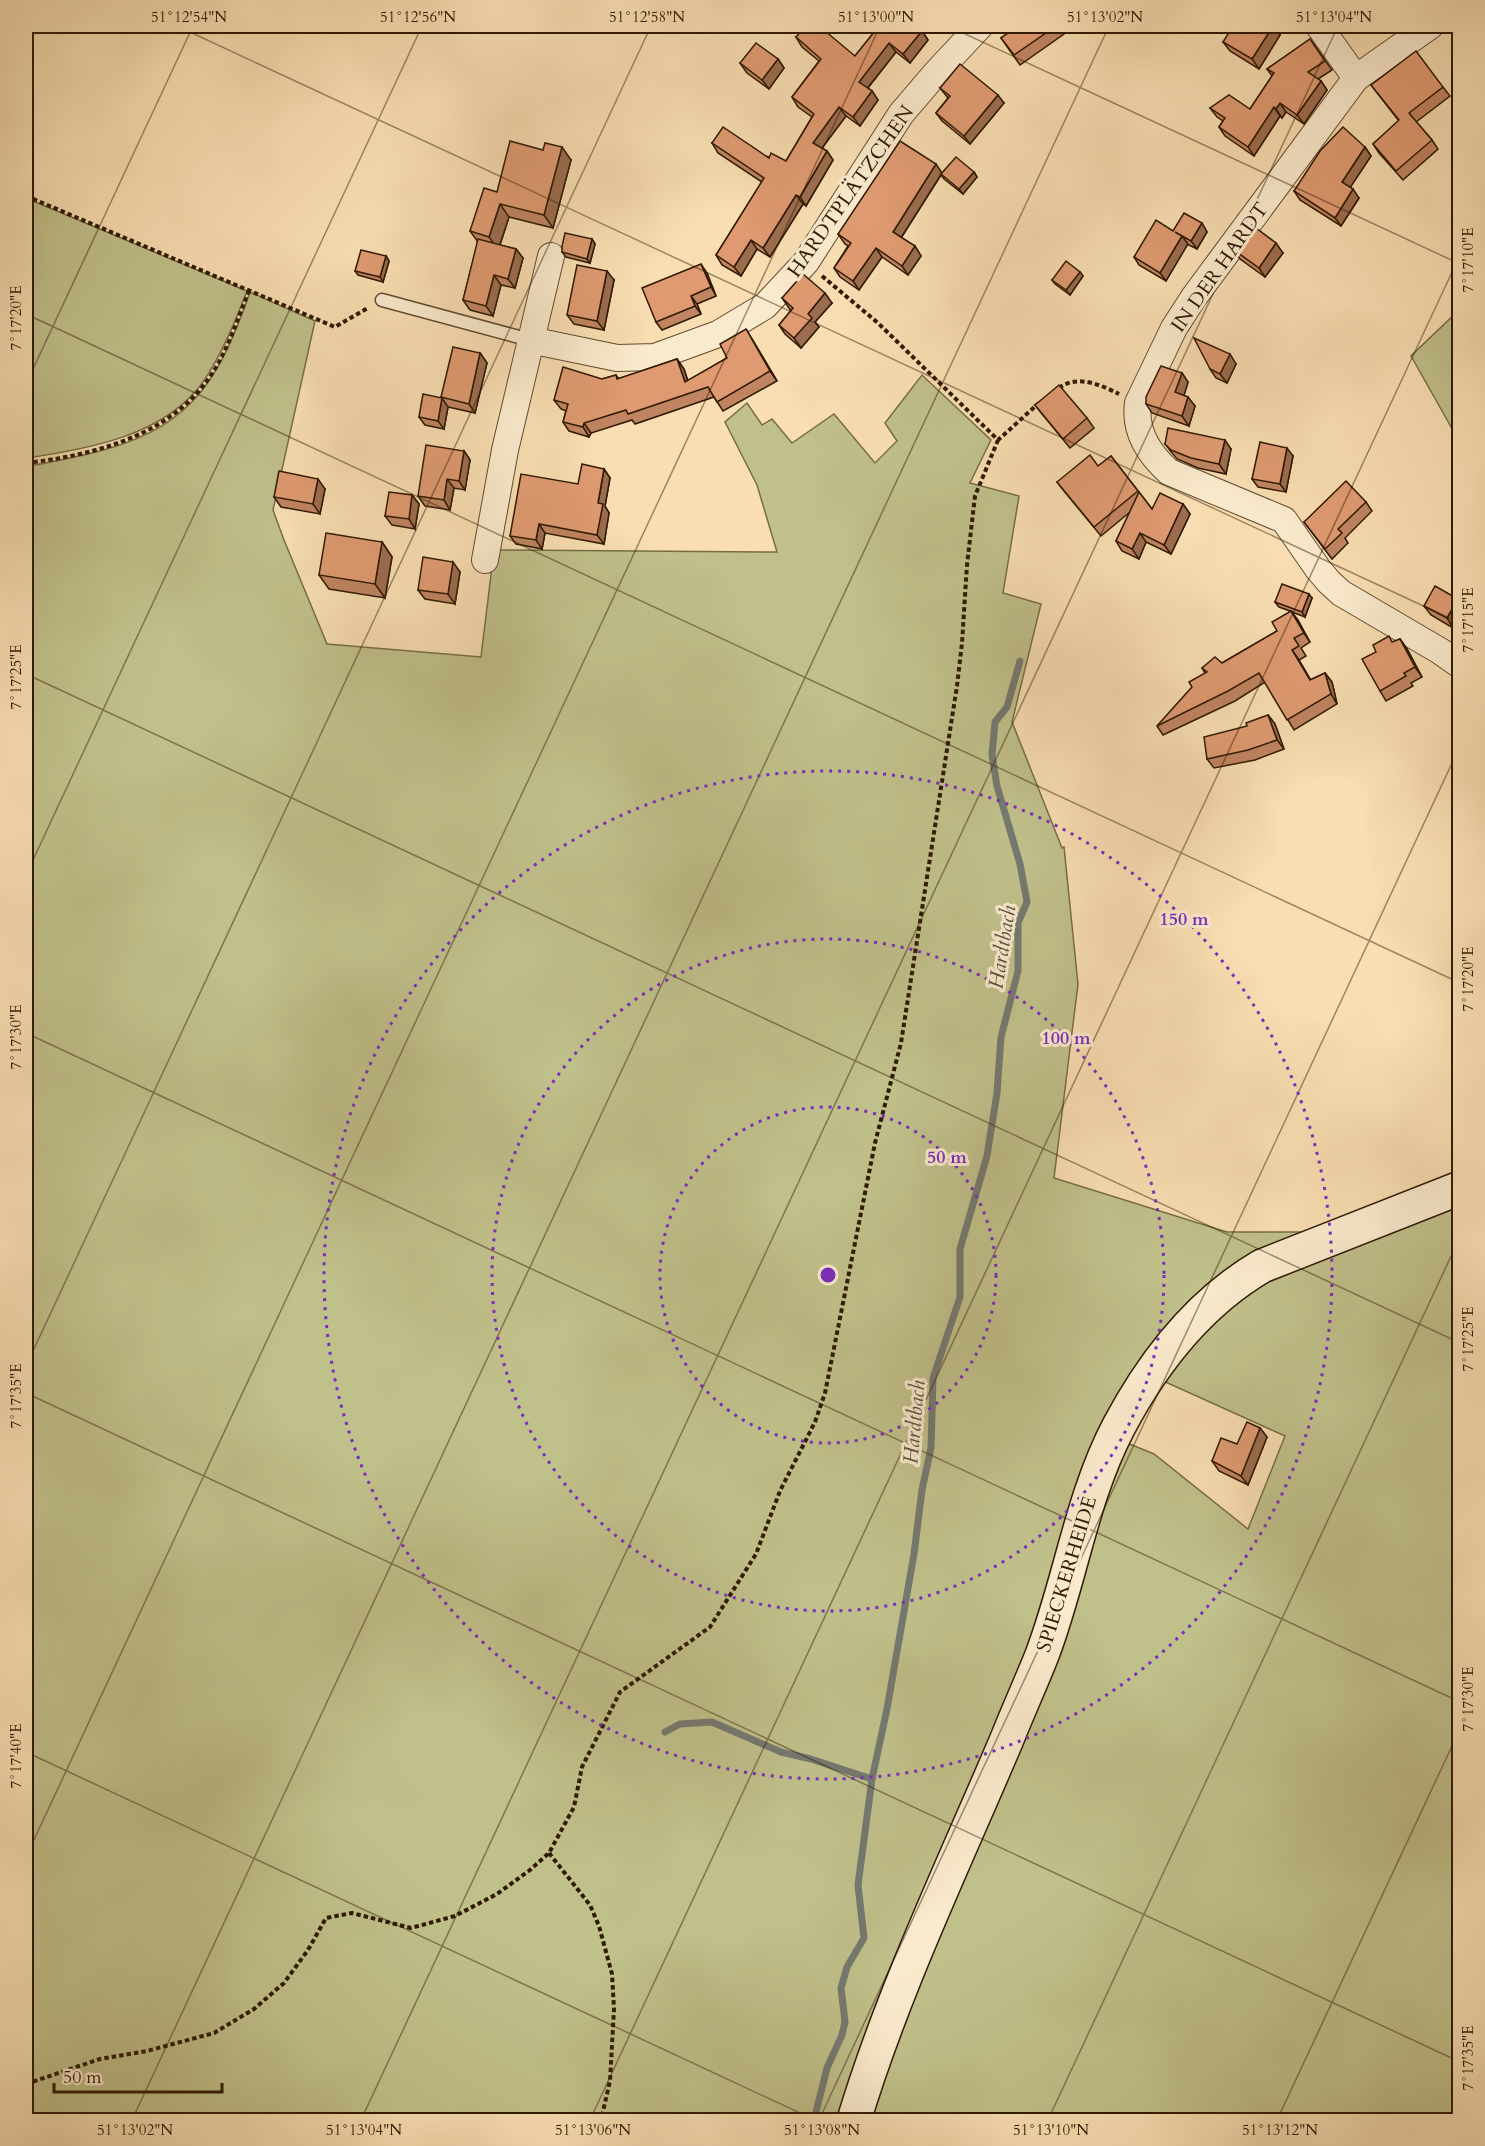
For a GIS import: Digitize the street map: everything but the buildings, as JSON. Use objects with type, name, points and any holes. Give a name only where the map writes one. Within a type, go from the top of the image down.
[{"type":"main road","name":"SPIECKERHEIDE","points":[[854,2121],[871,2065],[902,1986],[1043,1654],[1085,1508],[1100,1466],[1119,1426],[1140,1390],[1173,1343],[1210,1303],[1236,1282],[1262,1266],[1460,1188]]},
{"type":"street","name":"HARDTPLÄTZCHEN","points":[[530,340],[617,358],[655,357],[718,334],[765,306],[806,262],[901,114],[980,26]]},
{"type":"street","points":[[1319,26],[1356,78],[1430,26]]},
{"type":"street","name":"IN DER HARDT","points":[[1138,403],[1174,328],[1194,297],[1356,78]]},
{"type":"street","points":[[485,560],[505,450],[551,256]]},
{"type":"street","points":[[1138,403],[1139,428],[1147,447],[1157,462],[1169,472],[1284,520],[1318,569],[1341,593],[1460,665]]},
{"type":"lane","points":[[382,300],[530,340]]},
{"type":"path","points":[[26,196],[335,327],[382,300]]},
{"type":"path","points":[[806,262],[878,323],[998,440]]},
{"type":"path","points":[[26,463],[116,444],[154,427],[183,407],[204,386],[220,360],[249,291]]},
{"type":"path","points":[[1051,394],[1066,382],[1088,381],[1138,403]]},
{"type":"path","points":[[26,2084],[100,2059],[214,2033],[254,2009],[284,1983],[308,1950],[326,1918],[352,1913],[411,1928],[455,1916],[497,1894],[549,1853],[574,1807],[582,1767],[620,1692],[710,1627],[756,1554],[780,1491],[815,1422],[825,1393],[875,1143],[901,1042],[957,686],[975,496],[998,440],[1043,400]]},
{"type":"path","points":[[549,1853],[590,1905],[599,1926],[612,1974],[614,2009],[610,2081],[601,2121]]},
{"type":"green space","points":[[26,198],[247,291],[228,338],[203,382],[187,400],[168,415],[123,437],[75,450],[27,458],[26,458]]},
{"type":"green space","points":[[250,292],[315,321],[273,510],[327,644],[481,657],[494,550],[777,552],[757,485],[725,422],[747,403],[762,425],[772,419],[792,443],[834,414],[875,463],[897,441],[885,423],[922,375],[991,440],[970,483],[1019,496],[1003,593],[1041,604],[1012,722],[1062,848],[1064,847],[1078,984],[1054,1178],[1227,1232],[1320,1232],[1255,1259],[1105,1434],[1154,1454],[1248,1529],[1285,1436],[1161,1380],[1242,1290],[1459,1198],[1459,2120],[26,2120],[26,466],[84,455],[119,445],[149,433],[173,418],[193,400],[210,379],[225,354]]},
{"type":"green space","points":[[1459,310],[1459,441],[1411,356]]},
{"type":"waterway","name":"Hardtbach","points":[[814,2120],[827,2068],[842,2035],[845,2022],[841,1988],[847,1967],[864,1938],[858,1885],[872,1779],[887,1709],[914,1554],[922,1490],[931,1448],[933,1378],[960,1297],[960,1249],[987,1156],[997,1093],[1001,1037],[1018,971],[1018,923],[1027,902],[1020,864],[997,786],[992,755],[995,722],[1007,707],[1020,661]]},
{"type":"waterway","points":[[665,1732],[680,1724],[712,1722],[781,1752],[811,1759],[872,1779]]}]
